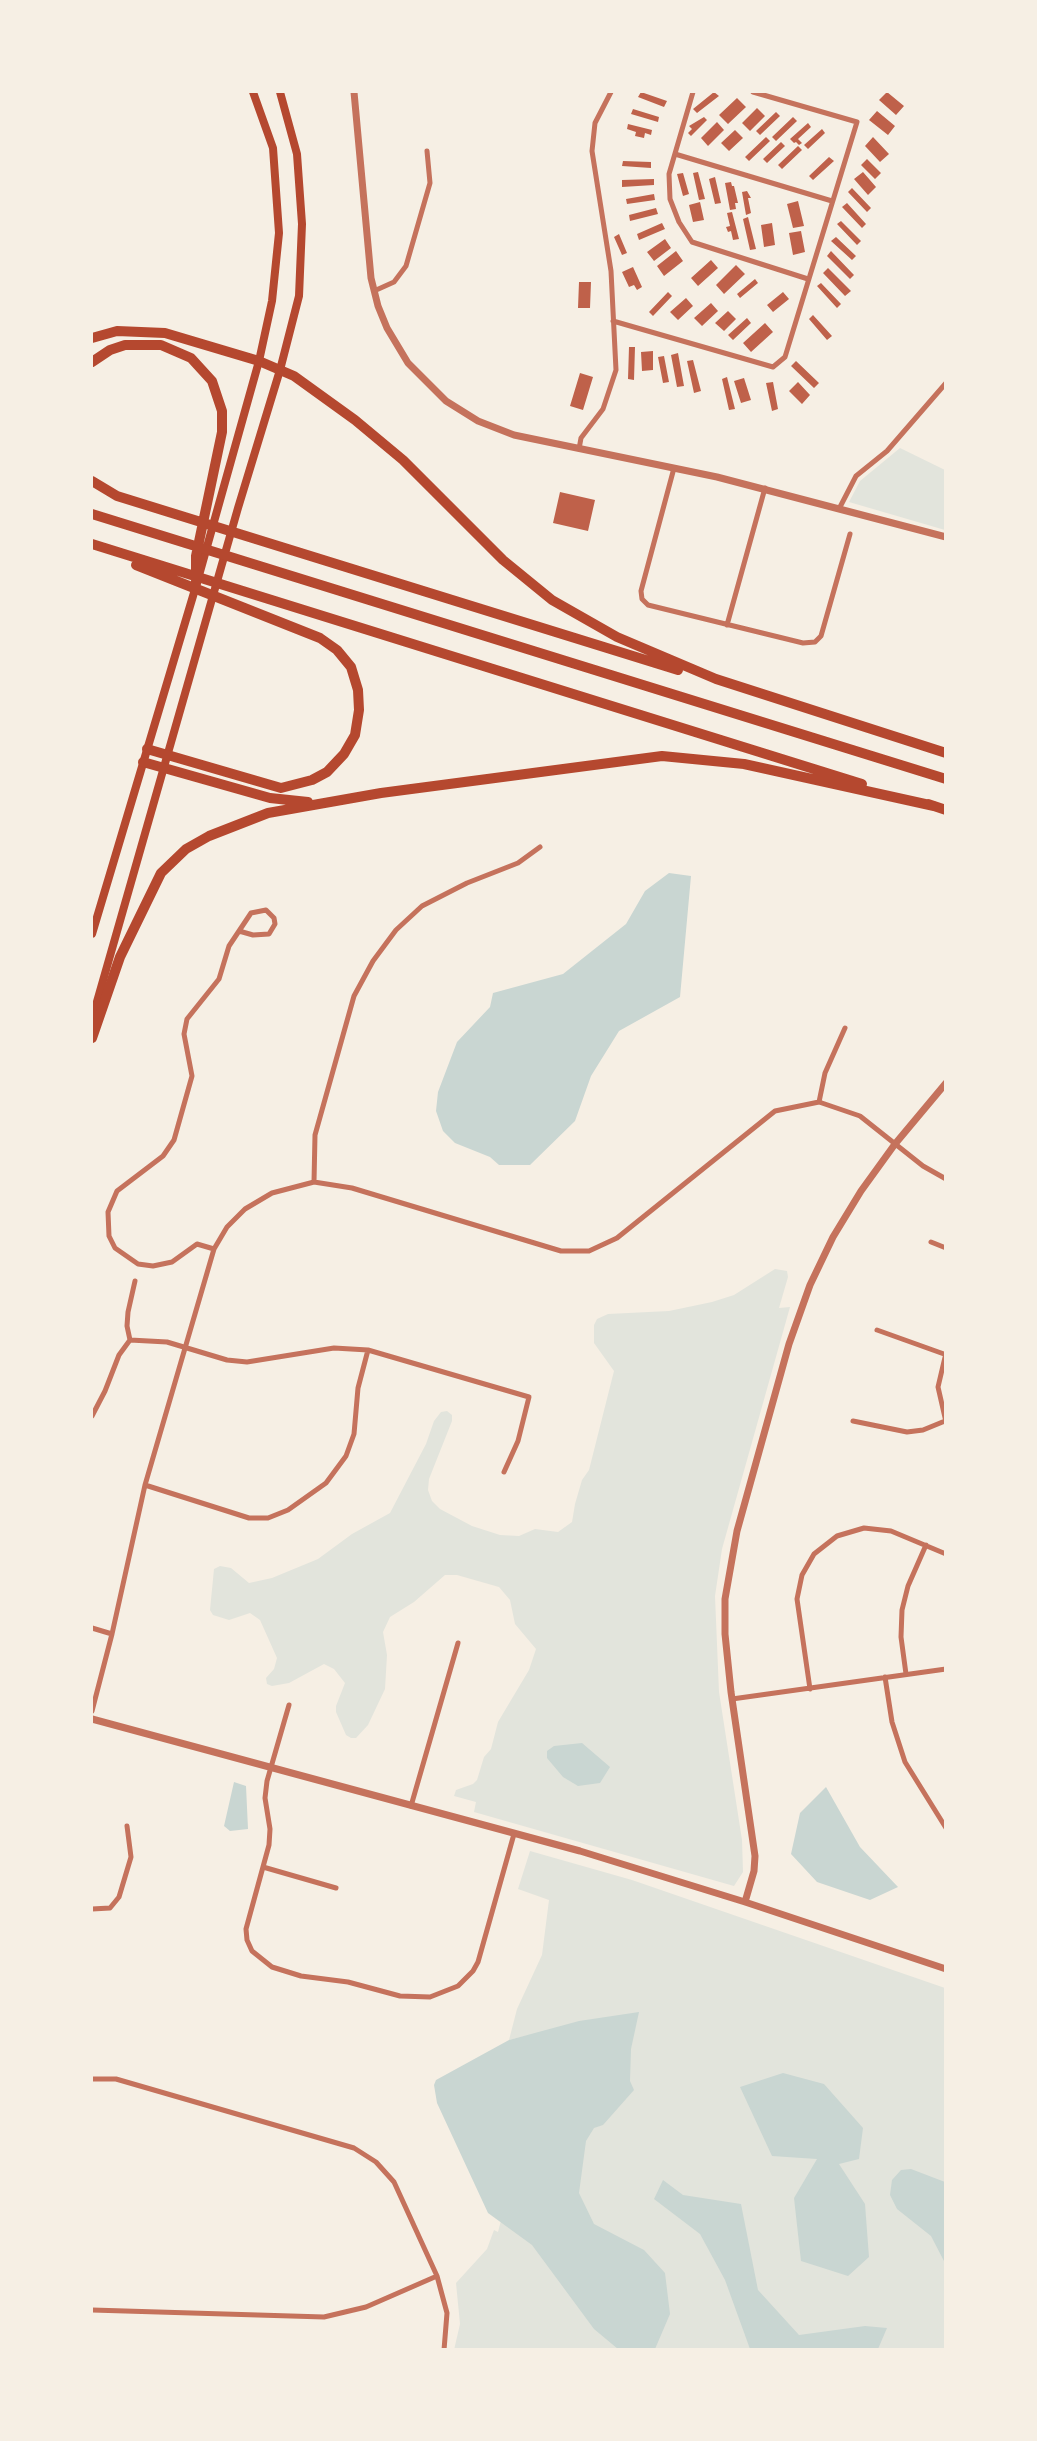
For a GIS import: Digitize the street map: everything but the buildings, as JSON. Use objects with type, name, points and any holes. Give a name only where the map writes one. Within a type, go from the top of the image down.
[{"type":"highway","points":[[92,338],[117,331],[165,333],[259,361],[294,376],[355,420],[403,460],[503,560],[552,600],[616,637],[716,679],[945,753]]},
{"type":"highway","points":[[92,362],[110,350],[125,345],[146,343],[176,349],[191,358],[202,369],[215,389],[222,411],[222,432],[214,500],[196,556],[196,586]]},
{"type":"highway","points":[[92,481],[117,495],[693,675],[716,679]]},
{"type":"highway","points":[[92,514],[945,779]]},
{"type":"highway","points":[[92,546],[320,638],[338,650],[351,667],[359,700],[355,735],[344,754],[327,772],[312,780],[281,788],[147,748]]},
{"type":"highway","points":[[92,546],[945,810]]},
{"type":"highway","points":[[92,1038],[120,957],[161,873],[186,849],[208,836],[268,813],[381,793],[662,756],[744,764],[934,806]]},
{"type":"highway","points":[[143,762],[270,798],[324,803]]},
{"type":"main road","points":[[214,500],[259,361],[272,301],[279,233],[273,148],[253,92]]},
{"type":"main road","points":[[92,1019],[238,508],[280,370],[299,296],[302,224],[297,154],[280,92]]},
{"type":"main road","points":[[92,934],[196,586]]},
{"type":"street","points":[[354,92],[374,291],[387,328],[397,346],[427,385],[446,401],[497,429],[579,449],[765,488],[945,537]]},
{"type":"street","points":[[579,449],[581,438],[603,409],[613,386],[616,370],[611,271],[592,151],[595,123],[611,92]]},
{"type":"street","points":[[693,92],[669,174],[670,200],[679,222],[692,242],[808,279]]},
{"type":"street","points":[[614,321],[773,367],[785,357],[857,122],[753,92]]},
{"type":"street","points":[[374,291],[394,282],[406,266],[430,183],[427,151]]},
{"type":"street","points":[[675,154],[832,201]]},
{"type":"street","points":[[840,507],[856,477],[887,452],[945,383]]},
{"type":"street","points":[[674,468],[650,551],[642,599],[648,604],[727,625],[737,625],[811,643],[821,636],[850,534]]},
{"type":"street","points":[[727,625],[765,488]]},
{"type":"street","points":[[314,1182],[315,1135],[354,996],[372,961],[396,930],[422,906],[467,883],[518,863],[540,848]]},
{"type":"street","points":[[214,1249],[197,1244],[172,1262],[153,1266],[138,1264],[115,1248],[109,1236],[108,1219],[111,1201],[117,1191],[170,1149],[192,1076],[184,1034],[187,1019],[219,979],[230,946],[239,931],[256,910],[266,910],[274,918],[275,924],[269,934],[253,935],[239,931]]},
{"type":"street","points":[[819,1102],[825,1073],[845,1028]]},
{"type":"street","points":[[745,1902],[754,1871],[755,1856],[725,1634],[729,1569],[737,1531],[789,1344],[810,1285],[833,1237],[895,1144],[945,1083]]},
{"type":"street","points":[[92,1711],[112,1634],[145,1485],[184,1346],[214,1249],[228,1227],[245,1209],[273,1193],[314,1182],[352,1188],[561,1251],[590,1251],[617,1238],[775,1111],[819,1102],[860,1116],[923,1166],[945,1179]]},
{"type":"street","points":[[931,1242],[945,1248]]},
{"type":"street","points":[[130,1340],[127,1326],[128,1312],[135,1281]]},
{"type":"street","points":[[853,1420],[907,1432],[923,1430],[945,1422],[938,1387],[945,1353],[877,1330]]},
{"type":"street","points":[[130,1340],[167,1342],[227,1360],[247,1362],[334,1348],[368,1350],[529,1396],[518,1441],[504,1472]]},
{"type":"street","points":[[92,1416],[105,1391],[118,1355],[130,1340]]},
{"type":"street","points":[[145,1485],[249,1518],[268,1518],[288,1510],[326,1483],[346,1456],[354,1434],[358,1388],[368,1350]]},
{"type":"street","points":[[810,1689],[797,1599],[802,1575],[814,1554],[837,1536],[864,1528],[891,1531],[945,1554]]},
{"type":"street","points":[[906,1674],[901,1637],[902,1610],[908,1586],[926,1545]]},
{"type":"street","points":[[92,1628],[112,1634]]},
{"type":"street","points":[[411,1806],[458,1643]]},
{"type":"street","points":[[732,1699],[945,1669]]},
{"type":"street","points":[[885,1677],[892,1722],[905,1762],[945,1828]]},
{"type":"street","points":[[289,1705],[265,1798],[270,1829],[263,1868],[246,1929],[247,1940],[260,1960],[272,1967],[301,1976],[348,1982],[400,1996],[430,1997],[465,1980],[478,1962],[514,1834]]},
{"type":"street","points":[[92,1719],[514,1834],[745,1902],[945,1970]]},
{"type":"street","points":[[92,1909],[110,1908],[119,1897],[131,1857],[127,1826]]},
{"type":"street","points":[[263,1868],[336,1888]]},
{"type":"street","points":[[92,2079],[117,2079],[354,2148],[376,2162],[394,2182],[437,2276],[447,2313],[444,2349]]},
{"type":"street","points":[[92,2310],[324,2317],[366,2307],[437,2276]]},
{"type":"shaded area","points":[[900,448],[945,470],[945,530],[849,502],[860,481]]},
{"type":"shaded area","points":[[669,873],[691,876],[680,997],[619,1031],[591,1076],[575,1121],[530,1165],[499,1165],[490,1157],[455,1143],[443,1131],[436,1111],[438,1092],[457,1042],[490,1007],[493,993],[563,974],[626,924],[645,891]]},
{"type":"shaded area","points":[[775,1269],[787,1271],[788,1277],[779,1308],[790,1307],[722,1549],[715,1596],[719,1692],[742,1840],[743,1872],[734,1886],[474,1812],[476,1802],[454,1796],[456,1790],[473,1784],[477,1780],[484,1757],[491,1749],[498,1722],[529,1670],[536,1649],[515,1624],[510,1600],[499,1587],[457,1575],[445,1575],[414,1602],[390,1617],[383,1632],[387,1655],[385,1689],[368,1725],[356,1738],[346,1735],[336,1712],[345,1683],[334,1669],[324,1664],[289,1683],[272,1686],[267,1684],[266,1678],[274,1669],[277,1658],[260,1620],[250,1613],[229,1620],[213,1615],[210,1610],[214,1569],[220,1566],[231,1568],[249,1583],[272,1578],[318,1559],[352,1534],[390,1513],[426,1444],[434,1421],[441,1412],[447,1411],[452,1415],[452,1421],[429,1479],[428,1490],[432,1501],[440,1509],[472,1526],[500,1535],[519,1536],[535,1529],[558,1532],[572,1522],[582,1480],[589,1470],[614,1371],[594,1343],[594,1325],[597,1319],[608,1314],[669,1311],[712,1302],[734,1295]]},
{"type":"shaded area","points":[[582,1743],[610,1767],[600,1783],[578,1786],[563,1777],[547,1758],[547,1751],[554,1746]]},
{"type":"shaded area","points":[[234,1782],[246,1786],[248,1829],[230,1831],[224,1826]]},
{"type":"shaded area","points":[[826,1787],[860,1847],[898,1887],[870,1900],[817,1882],[791,1854],[800,1813]]},
{"type":"shaded area","points":[[530,1851],[632,1880],[945,1988],[945,2349],[454,2350],[460,2324],[456,2283],[487,2249],[494,2230],[498,2232],[550,2030],[509,2040],[517,2009],[542,1955],[549,1900],[518,1889]]},
{"type":"shaded area","points":[[639,2012],[631,2049],[630,2081],[634,2090],[603,2125],[594,2128],[586,2141],[579,2193],[594,2224],[644,2250],[665,2273],[670,2314],[655,2349],[618,2349],[594,2329],[532,2245],[488,2213],[437,2103],[434,2085],[436,2080],[509,2040],[579,2021]]},
{"type":"shaded area","points":[[783,2073],[824,2084],[863,2128],[859,2159],[839,2164],[865,2204],[869,2257],[848,2276],[801,2261],[794,2198],[817,2159],[772,2156],[740,2087]]},
{"type":"shaded area","points":[[911,2169],[945,2182],[945,2263],[931,2236],[897,2209],[890,2195],[892,2180],[901,2170]]},
{"type":"shaded area","points":[[663,2180],[683,2195],[741,2204],[758,2290],[799,2335],[865,2326],[887,2328],[878,2349],[750,2349],[725,2280],[700,2234],[654,2199]]}]
